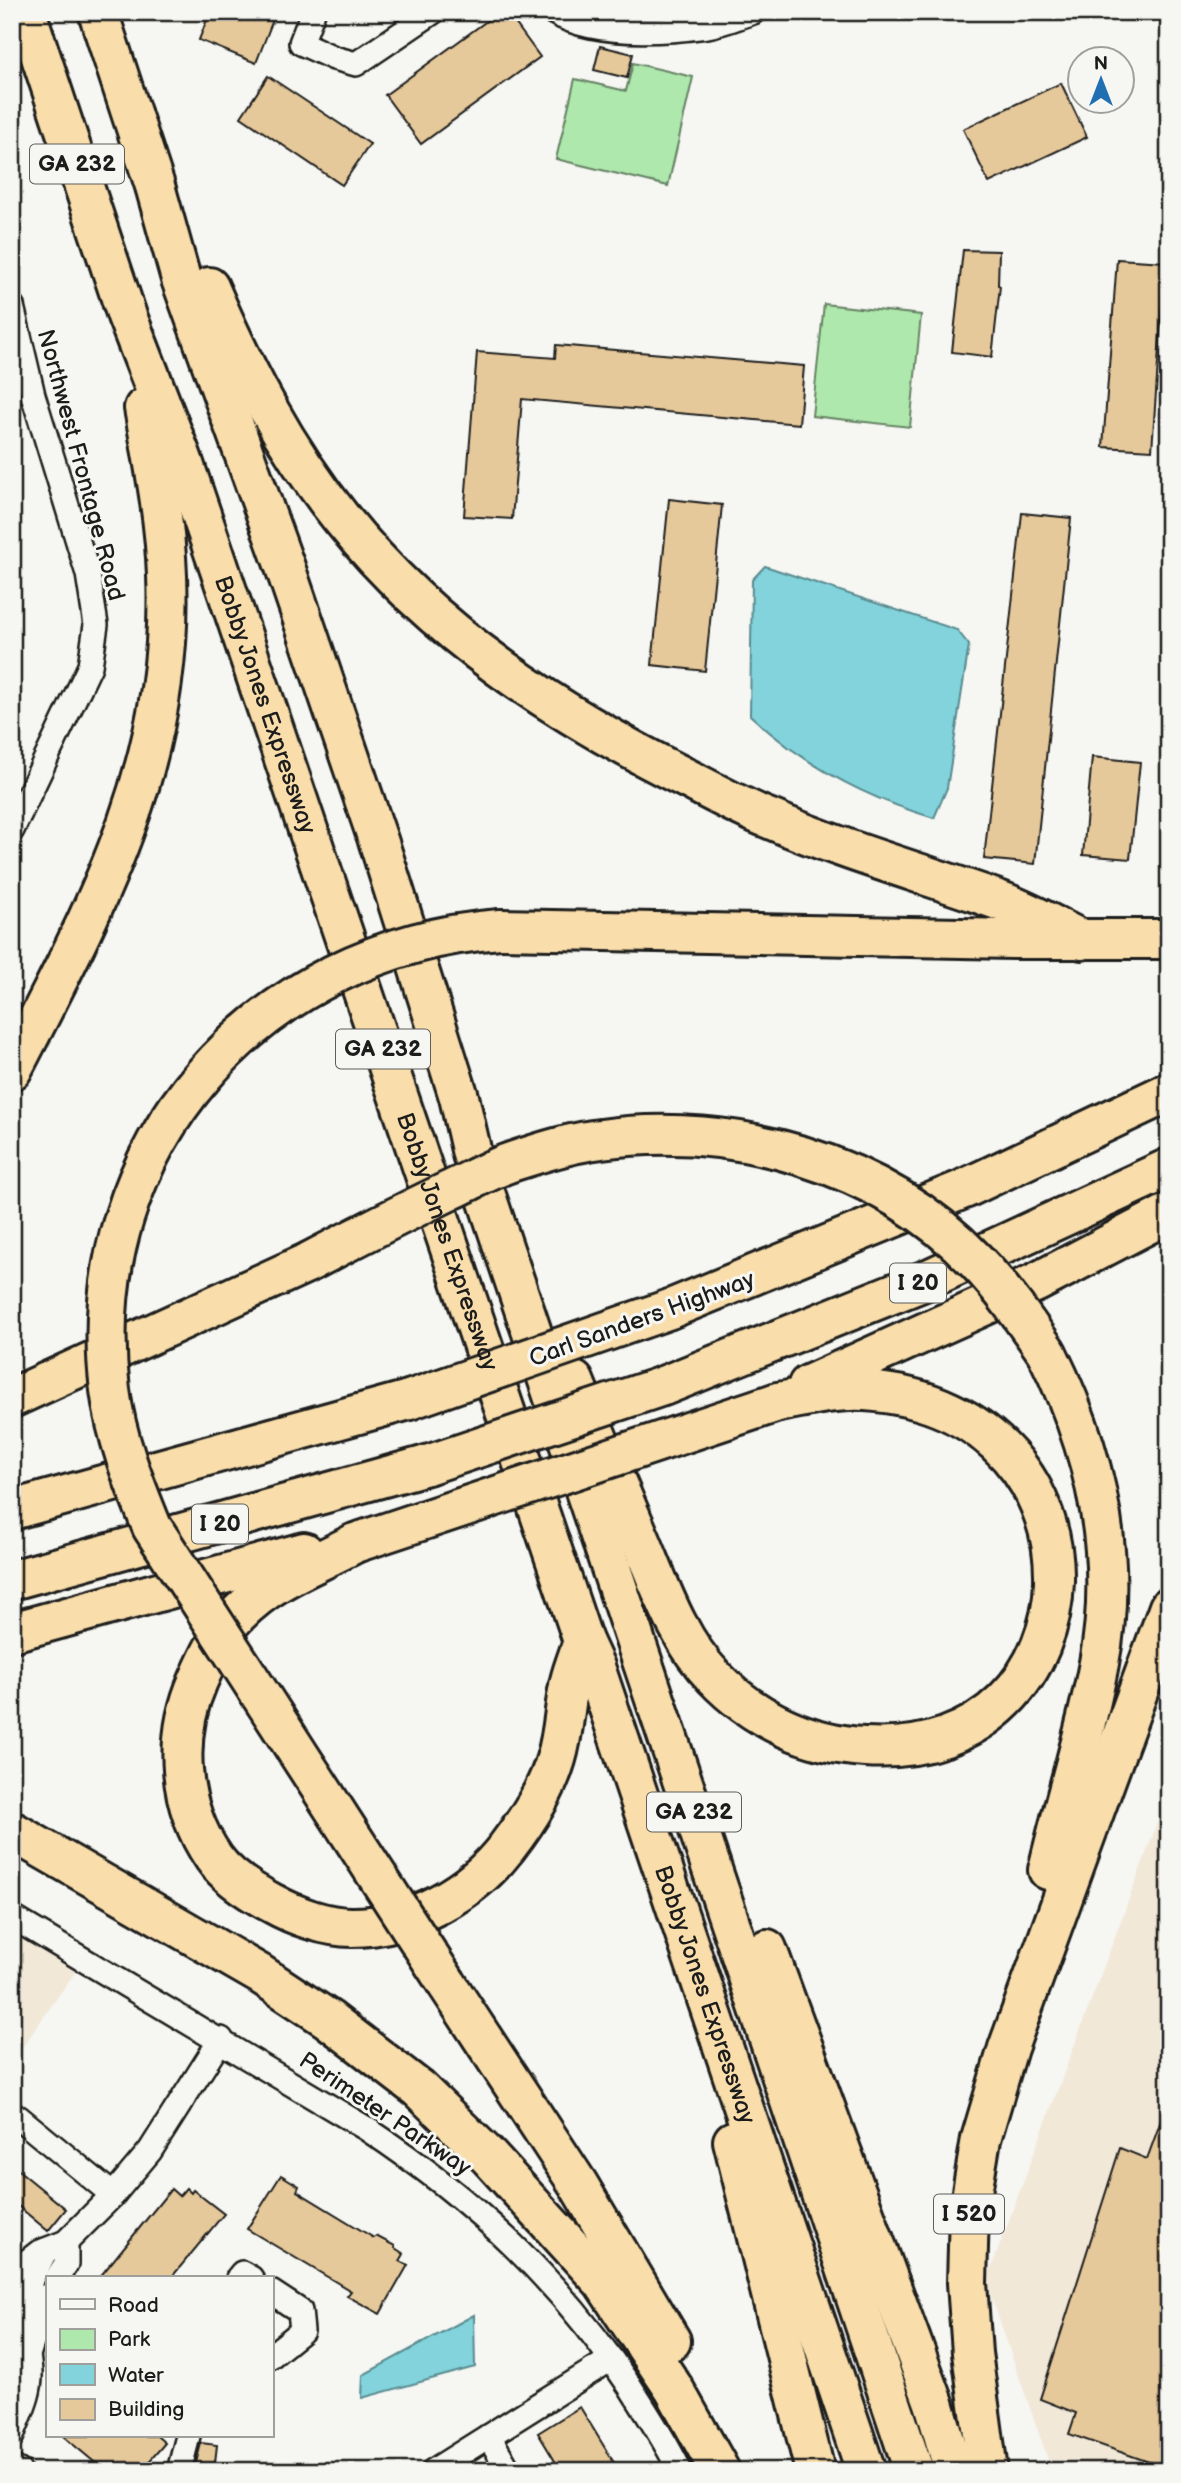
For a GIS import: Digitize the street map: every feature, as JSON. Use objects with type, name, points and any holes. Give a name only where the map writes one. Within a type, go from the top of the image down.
[{"type":"highway","name":"Bobby Jones Expressway","points":[[26,12],[127,316],[186,471],[583,1641],[595,1667],[673,1894],[866,2471]]},
{"type":"highway","name":"Bobby Jones Expressway","points":[[98,12],[155,186],[181,279],[370,818],[459,1097],[476,1166],[914,2471]]},
{"type":"highway","points":[[155,186],[204,273],[245,367],[278,427],[340,517],[385,569],[444,625],[506,674],[569,717],[755,812],[854,854],[998,900],[1082,940]]},
{"type":"highway","points":[[12,1070],[55,987],[129,824],[149,756],[163,683],[167,592],[165,542],[127,316]]},
{"type":"highway","points":[[739,2471],[682,2360],[578,2184],[152,1527],[126,1460],[110,1392],[107,1353],[110,1286],[126,1215],[162,1134],[201,1075],[248,1029],[305,987],[369,957],[436,936],[500,929],[1082,940],[1169,939]]},
{"type":"highway","name":"Carl Sanders Highway","points":[[12,1510],[409,1400],[670,1310],[964,1189],[1169,1092]]},
{"type":"highway","points":[[459,1097],[485,1148],[551,1326],[666,1601],[694,1653],[713,1677],[739,1700],[774,1721],[823,1742],[877,1748],[906,1747],[927,1742],[976,1721],[1023,1679],[1043,1640],[1050,1616],[1055,1552],[1050,1529],[1030,1483],[994,1442],[952,1414],[921,1401],[863,1391],[778,1402]]},
{"type":"highway","points":[[12,1398],[309,1262],[511,1162],[599,1139],[670,1134],[737,1138],[850,1174],[922,1216],[975,1259],[1014,1305],[1047,1353],[1072,1403],[1096,1480],[1102,1516],[1107,1587],[1100,1661],[1048,1869],[1040,1966]]},
{"type":"highway","name":"I 20","points":[[12,1580],[427,1465],[663,1386],[923,1281],[1169,1168]]},
{"type":"highway","points":[[583,1641],[570,1681],[562,1738],[545,1787],[507,1847],[487,1869],[467,1887],[431,1909],[378,1925],[351,1927],[298,1916],[257,1895],[215,1859],[189,1805],[183,1779],[184,1725],[191,1697],[208,1657],[236,1616],[287,1575],[355,1543],[778,1402],[821,1378],[1038,1282],[1169,1213]]},
{"type":"highway","points":[[12,1632],[334,1544],[355,1543]]},
{"type":"highway","points":[[1040,1966],[1074,1861],[1169,1607]]},
{"type":"highway","points":[[659,1711],[737,1868],[934,2403],[954,2471]]},
{"type":"highway","points":[[12,1831],[260,1974],[328,2019],[419,2089],[488,2156],[603,2282],[674,2389],[720,2471]]},
{"type":"highway","points":[[673,1894],[815,2471]]},
{"type":"highway","name":"I 520","points":[[988,2471],[969,2320],[969,2210],[981,2139],[1008,2048],[1040,1966]]},
{"type":"street","points":[[313,12],[301,43],[356,64],[433,12]]},
{"type":"street","points":[[553,12],[563,18],[621,31],[709,26],[753,12]]},
{"type":"street","name":"Northwest Frontage Road","points":[[12,306],[33,395],[88,574],[96,625],[90,666],[12,830]]},
{"type":"street","name":"Perimeter Parkway","points":[[12,1917],[221,2039],[367,2129],[460,2195],[545,2276],[611,2359],[653,2422],[680,2471]]},
{"type":"street","points":[[28,2355],[32,2297],[15,2271],[24,2262],[56,2246],[113,2195],[150,2151],[221,2039]]},
{"type":"street","points":[[18,2117],[113,2195]]},
{"type":"street","points":[[56,2246],[66,2264],[58,2276]]},
{"type":"street","points":[[273,2293],[300,2311],[302,2331],[273,2354]]},
{"type":"street","points":[[12,2436],[27,2394],[30,2375],[19,2321],[32,2297]]},
{"type":"street","points":[[433,2471],[611,2359]]},
{"type":"street","points":[[489,2436],[509,2471]]},
{"type":"street","points":[[179,2471],[187,2438]]},
{"type":"street","points":[[12,2467],[19,2471]]},
{"type":"shaded area","points":[[1169,1792],[1169,2471],[1052,2471],[986,2282]]},
{"type":"shaded area","points":[[12,1926],[85,1958],[12,2062]]},
{"type":"green space","points":[[633,63],[693,77],[668,186],[556,159],[575,79],[626,91]]},
{"type":"green space","points":[[824,304],[921,315],[910,427],[812,416]]},
{"type":"water","points":[[765,566],[957,630],[969,645],[947,788],[934,818],[860,790],[836,777],[791,749],[750,715],[752,580]]},
{"type":"water","points":[[474,2315],[475,2367],[362,2398],[363,2375]]},
{"type":"building","points":[[210,12],[276,12],[256,63],[199,40]]},
{"type":"building","points":[[499,12],[507,12],[540,57],[421,144],[385,95]]},
{"type":"building","points":[[600,46],[633,54],[627,78],[594,70]]},
{"type":"building","points":[[268,76],[370,144],[342,185],[241,117]]},
{"type":"building","points":[[1061,83],[1066,93],[1066,116],[1077,116],[1087,137],[989,183],[963,129]]},
{"type":"building","points":[[963,250],[999,251],[1000,286],[992,357],[952,352]]},
{"type":"building","points":[[1117,259],[1165,262],[1152,450],[1103,447]]},
{"type":"building","points":[[556,345],[804,366],[799,424],[522,399],[512,519],[464,516],[477,352],[555,358]]},
{"type":"building","points":[[669,499],[722,505],[705,671],[652,665]]},
{"type":"building","points":[[1022,513],[1071,518],[1035,864],[984,859]]},
{"type":"building","points":[[1092,757],[1140,762],[1130,859],[1083,855]]},
{"type":"building","points":[[1167,2104],[1169,2469],[1069,2434],[1076,2413],[1040,2399],[1120,2148],[1147,2159]]},
{"type":"building","points":[[12,2165],[66,2209],[48,2231],[12,2201]]},
{"type":"building","points":[[281,2175],[299,2186],[297,2191],[374,2238],[376,2236],[395,2246],[404,2254],[400,2261],[408,2265],[380,2314],[347,2296],[351,2291],[247,2229]]},
{"type":"building","points":[[186,2188],[191,2193],[193,2190],[224,2214],[173,2276],[101,2276],[171,2189],[179,2196]]},
{"type":"building","points":[[580,2407],[619,2471],[561,2471],[538,2433]]},
{"type":"building","points":[[65,2438],[159,2438],[165,2443],[141,2471],[105,2471]]},
{"type":"building","points":[[201,2443],[217,2445],[214,2471],[194,2471]]}]
